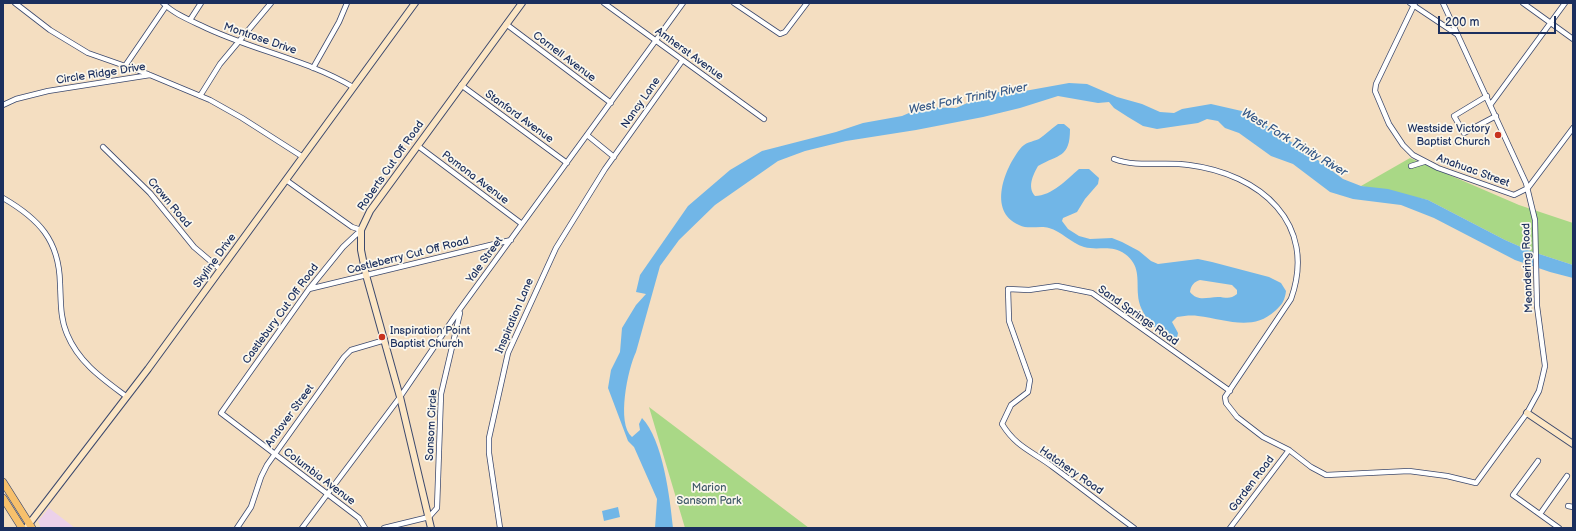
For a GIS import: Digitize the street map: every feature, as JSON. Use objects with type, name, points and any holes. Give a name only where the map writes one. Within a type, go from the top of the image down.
[{"type":"main road","points":[[3,482],[29,527]]},
{"type":"main road","points":[[3,498],[22,528]]},
{"type":"street","points":[[15,3],[50,30],[88,53],[150,75]]},
{"type":"street","points":[[190,20],[202,3]]},
{"type":"street","points":[[200,96],[220,64],[271,3]]},
{"type":"street","points":[[313,68],[339,22],[347,3]]},
{"type":"street","name":"Skyline Drive","points":[[29,527],[221,270],[415,3]]},
{"type":"street","name":"Roberts Cut Off Road","points":[[431,528],[400,397],[366,275],[361,250],[362,230],[370,211],[522,3]]},
{"type":"street","name":"Amherst Avenue","points":[[604,3],[764,119]]},
{"type":"street","name":"Yale Street","points":[[302,528],[400,397],[460,309],[683,3]]},
{"type":"street","points":[[734,3],[776,33],[785,32],[808,3]]},
{"type":"street","name":"Meandering Road","points":[[1289,450],[1311,467],[1326,475],[1409,471],[1447,476],[1476,483],[1527,412],[1539,391],[1544,366],[1536,286],[1534,235],[1535,220],[1528,188],[1491,104],[1443,3]]},
{"type":"street","points":[[1523,3],[1573,40]]},
{"type":"street","points":[[1491,104],[1565,3]]},
{"type":"street","points":[[1413,4],[1458,36]]},
{"type":"street","name":"Anahuac Street","points":[[1413,4],[1376,84],[1375,91],[1388,124],[1403,145],[1424,162],[1514,196],[1528,188]]},
{"type":"street","points":[[125,66],[165,5]]},
{"type":"street","name":"Montrose Drive","points":[[165,5],[190,20],[238,42],[337,77],[354,87]]},
{"type":"street","name":"Cornell Avenue","points":[[506,24],[611,103]]},
{"type":"street","name":"Nancy Lane","points":[[614,157],[682,60]]},
{"type":"street","name":"Circle Ridge Drive","points":[[3,105],[16,99],[48,91],[150,75],[200,96],[242,118],[303,157]]},
{"type":"street","name":"Stanford Avenue","points":[[461,85],[567,163]]},
{"type":"street","points":[[1486,96],[1454,116],[1464,133],[1496,116]]},
{"type":"street","points":[[1528,188],[1573,128]]},
{"type":"street","points":[[587,135],[614,157]]},
{"type":"street","name":"Pomona Avenue","points":[[418,146],[522,224]]},
{"type":"street","name":"Crown Road","points":[[103,147],[150,193],[194,247],[221,270]]},
{"type":"street","name":"Inspiration Lane","points":[[500,526],[489,453],[489,438],[508,353],[556,248],[614,157]]},
{"type":"street","points":[[1114,159],[1133,164],[1189,164],[1229,173],[1269,198],[1282,213],[1294,234],[1297,248],[1298,281],[1292,299],[1225,397],[1226,403],[1237,418],[1263,437],[1289,450]]},
{"type":"street","points":[[1411,166],[1424,162]]},
{"type":"street","points":[[286,180],[352,227],[362,230]]},
{"type":"street","points":[[3,198],[33,218],[49,238],[60,264],[62,317],[68,336],[76,352],[102,378],[127,397]]},
{"type":"street","name":"Castlebury Cut Off Road","points":[[221,413],[309,289],[343,247],[362,230]]},
{"type":"street","name":"Castleberry Cut Off Road","points":[[309,289],[511,240]]},
{"type":"street","name":"Sand Springs Road","points":[[1002,424],[1011,405],[1028,392],[1030,380],[1009,321],[1008,289],[1029,290],[1057,286],[1092,294],[1230,391]]},
{"type":"street","name":"Sansom Circle","points":[[429,517],[437,508],[441,394],[460,309]]},
{"type":"street","name":"Andover Street","points":[[237,528],[250,507],[260,477],[274,454],[344,357],[351,350],[384,340]]},
{"type":"street","points":[[1527,412],[1573,444]]},
{"type":"street","name":"Columbia Avenue","points":[[221,413],[359,518],[365,528]]},
{"type":"street","name":"Hatchery Road","points":[[1002,424],[1010,437],[1027,451],[1051,466],[1134,528]]},
{"type":"street","name":"Garden Road","points":[[1230,528],[1289,450]]},
{"type":"street","points":[[1538,461],[1513,495],[1559,528]]},
{"type":"street","points":[[1540,514],[1567,476]]},
{"type":"street","points":[[1568,506],[1573,507]]},
{"type":"street","points":[[384,528],[429,517]]},
{"type":"shaded area","points":[[49,508],[75,528],[41,528],[38,521]]},
{"type":"green space","points":[[1410,158],[1519,205],[1573,223],[1573,265],[1530,251],[1505,240],[1428,200],[1361,186]]},
{"type":"green space","name":"Marion Sansom Park","points":[[649,407],[809,528],[685,528]]},
{"type":"water","points":[[1069,83],[1087,84],[1117,97],[1142,104],[1160,112],[1174,113],[1182,109],[1211,104],[1246,112],[1314,157],[1343,179],[1361,186],[1388,189],[1428,200],[1505,240],[1530,251],[1573,265],[1573,278],[1515,260],[1434,218],[1401,205],[1353,199],[1330,192],[1293,164],[1271,156],[1239,133],[1225,128],[1218,121],[1207,119],[1198,123],[1157,129],[1143,126],[1114,108],[1109,102],[1098,103],[1058,96],[1020,108],[983,117],[916,130],[846,141],[805,151],[778,161],[715,205],[679,240],[660,266],[630,370],[624,409],[627,430],[632,437],[640,430],[639,424],[642,418],[649,428],[655,440],[664,470],[673,528],[655,528],[657,499],[634,447],[628,441],[608,388],[611,370],[620,352],[622,328],[636,305],[646,294],[636,292],[640,275],[688,206],[730,170],[762,151],[836,132],[863,123],[902,116],[923,107],[956,108],[992,92],[1019,92]]},
{"type":"water","points":[[1058,124],[1064,124],[1070,129],[1068,145],[1062,154],[1038,166],[1031,185],[1031,189],[1035,196],[1053,190],[1079,169],[1089,169],[1099,178],[1098,184],[1085,199],[1077,212],[1063,218],[1062,221],[1068,229],[1079,236],[1090,239],[1112,238],[1139,251],[1151,261],[1158,264],[1198,259],[1269,277],[1281,283],[1286,291],[1284,300],[1280,307],[1266,317],[1248,323],[1195,316],[1177,317],[1172,322],[1178,333],[1177,338],[1172,340],[1154,327],[1141,309],[1138,295],[1137,272],[1130,258],[1125,254],[1110,248],[1084,247],[1062,234],[1046,227],[1023,226],[1009,218],[1004,210],[1001,200],[1005,178],[1014,157],[1026,144],[1039,139]],"holes":[[[1200,280],[1232,285],[1237,290],[1237,294],[1230,298],[1199,298],[1190,292],[1193,284]]]},
{"type":"water","points":[[618,507],[620,517],[604,521],[602,511]]},
{"type":"place","name":"Westside Victory Baptist Church","points":[[1498,135]]},
{"type":"place","name":"Inspiration Point Baptist Church","points":[[382,337]]},
{"type":"water label","name":"West Fork Trinity River","points":[[968,99]]},
{"type":"water label","name":"West Fork Trinity River","points":[[1294,143]]}]
